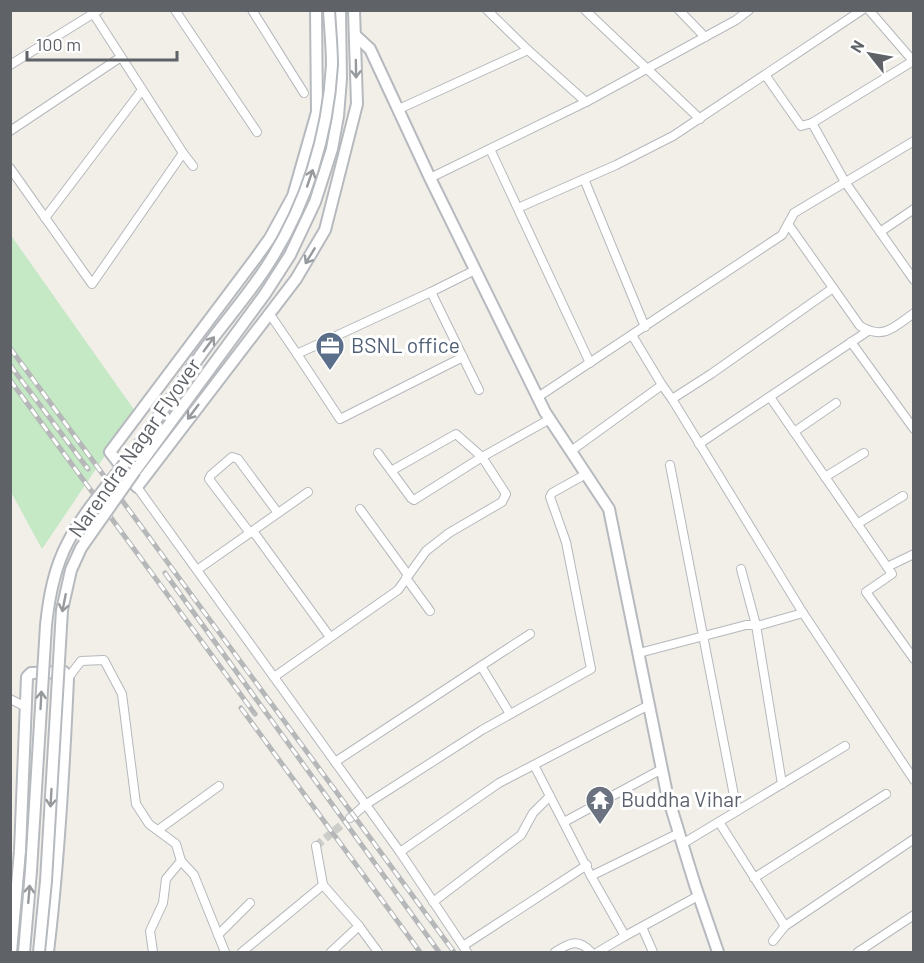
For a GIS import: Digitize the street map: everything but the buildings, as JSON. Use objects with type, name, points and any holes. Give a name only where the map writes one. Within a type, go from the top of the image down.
[{"type":"street","points":[[175,10],[257,132]]},
{"type":"street","points":[[252,10],[304,93]]},
{"type":"street","points":[[316,10],[316,112],[293,196],[265,245],[110,452],[400,852],[465,949],[586,865]]},
{"type":"street","name":"Narendra Nagar Flyover","points":[[24,952],[46,625],[50,594],[58,566],[68,542],[81,521],[135,450],[206,347],[266,267],[290,227],[302,201],[319,149],[324,123],[332,64],[329,10]]},
{"type":"street","name":"Narendra Nagar Flyover","points":[[39,952],[46,880],[62,610],[71,570],[88,538],[265,294],[290,255],[315,202],[332,149],[341,79],[340,10]]},
{"type":"street","points":[[137,487],[296,279],[325,230],[357,104],[354,10]]},
{"type":"street","points":[[487,10],[586,102]]},
{"type":"street","points":[[585,10],[700,119]]},
{"type":"street","points":[[679,10],[705,37]]},
{"type":"street","points":[[430,178],[586,102],[736,20],[749,10]]},
{"type":"street","points":[[518,208],[673,136],[862,10]]},
{"type":"street","points":[[766,76],[801,126],[812,123],[913,61],[869,10]]},
{"type":"street","points":[[10,65],[94,12],[142,90],[193,166]]},
{"type":"street","points":[[356,36],[370,49],[430,178],[538,397],[609,509],[662,769],[682,844],[718,952]]},
{"type":"street","points":[[399,109],[528,50]]},
{"type":"street","points":[[10,131],[121,57]]},
{"type":"street","points":[[45,218],[142,90]]},
{"type":"street","points":[[812,123],[845,182],[914,280]]},
{"type":"street","points":[[538,397],[782,235],[794,213],[914,141]]},
{"type":"street","points":[[490,149],[590,363]]},
{"type":"street","points":[[10,168],[92,284],[183,153]]},
{"type":"street","points":[[584,179],[645,327]]},
{"type":"street","points":[[880,232],[914,209]]},
{"type":"street","points":[[788,224],[860,326],[868,331],[883,334],[914,313]]},
{"type":"street","points":[[297,354],[476,270]]},
{"type":"street","points":[[672,399],[833,288]]},
{"type":"street","points":[[431,292],[479,390]]},
{"type":"street","points":[[269,313],[340,419],[463,357]]},
{"type":"street","points":[[699,444],[868,331]]},
{"type":"street","points":[[632,335],[803,613],[914,780]]},
{"type":"street","points":[[851,342],[914,429]]},
{"type":"street","points":[[571,451],[662,385]]},
{"type":"street","points":[[770,397],[892,574],[866,592],[914,659]]},
{"type":"street","points":[[794,432],[836,403]]},
{"type":"street","points":[[378,453],[414,500],[482,457],[550,419]]},
{"type":"street","points":[[274,677],[398,590],[426,551],[449,533],[506,498],[506,494],[482,457],[456,434],[391,471]]},
{"type":"street","points":[[825,477],[864,453]]},
{"type":"street","points":[[278,513],[238,459],[232,457],[211,475],[210,478],[330,637]]},
{"type":"street","points":[[670,465],[737,811]]},
{"type":"street","points":[[350,818],[365,805],[482,730],[591,669],[566,542],[550,497],[552,493],[586,474]]},
{"type":"street","points":[[197,570],[309,492]]},
{"type":"street","points":[[857,524],[903,496]]},
{"type":"street","points":[[360,509],[430,610]]},
{"type":"street","points":[[887,567],[914,554]]},
{"type":"street","points":[[741,569],[756,625],[782,784]]},
{"type":"street","points":[[639,653],[746,625],[756,625],[803,613]]},
{"type":"street","points":[[335,762],[530,634]]},
{"type":"street","points":[[48,952],[60,818],[68,678],[81,661],[104,660],[122,694],[136,804],[149,824],[176,844],[181,861],[194,875],[225,952]]},
{"type":"street","points":[[481,666],[510,714]]},
{"type":"street","points":[[11,952],[20,851],[27,677],[31,673],[64,672],[68,678]]},
{"type":"street","points":[[10,699],[26,706]]},
{"type":"street","points":[[400,852],[499,783],[649,705]]},
{"type":"street","points":[[682,844],[845,746]]},
{"type":"street","points":[[534,765],[591,876],[626,936]]},
{"type":"street","points":[[564,822],[662,769]]},
{"type":"street","points":[[158,830],[219,786]]},
{"type":"street","points":[[754,878],[886,794]]},
{"type":"street","points":[[433,902],[521,835],[533,813],[550,796]]},
{"type":"street","points":[[719,822],[785,926]]},
{"type":"street","points":[[591,876],[679,833]]},
{"type":"street","points":[[773,941],[785,926],[914,839]]},
{"type":"street","points":[[316,846],[323,885],[359,926],[378,952]]},
{"type":"street","points":[[153,952],[150,931],[163,903],[166,879],[181,861]]},
{"type":"street","points":[[242,952],[323,885]]},
{"type":"street","points":[[598,952],[698,896]]},
{"type":"street","points":[[218,936],[250,903]]},
{"type":"street","points":[[858,952],[869,949],[914,915]]},
{"type":"street","points":[[331,952],[359,926]]},
{"type":"street","points":[[642,927],[652,952]]},
{"type":"street","points":[[555,952],[574,942],[585,946],[591,952]]},
{"type":"green space","points":[[10,234],[135,411],[42,549],[11,492]]},
{"type":"tunnel","points":[[316,846],[350,818]]},
{"type":"railway","points":[[10,348],[454,952]]},
{"type":"railway","points":[[10,365],[88,469]]},
{"type":"railway","points":[[10,380],[255,714]]},
{"type":"railway","points":[[165,573],[439,952]]},
{"type":"railway","points":[[241,708],[420,952]]},
{"type":"place","name":"BSNL office","points":[[330,372]]},
{"type":"place","name":"Buddha Vihar","points":[[600,826]]}]
